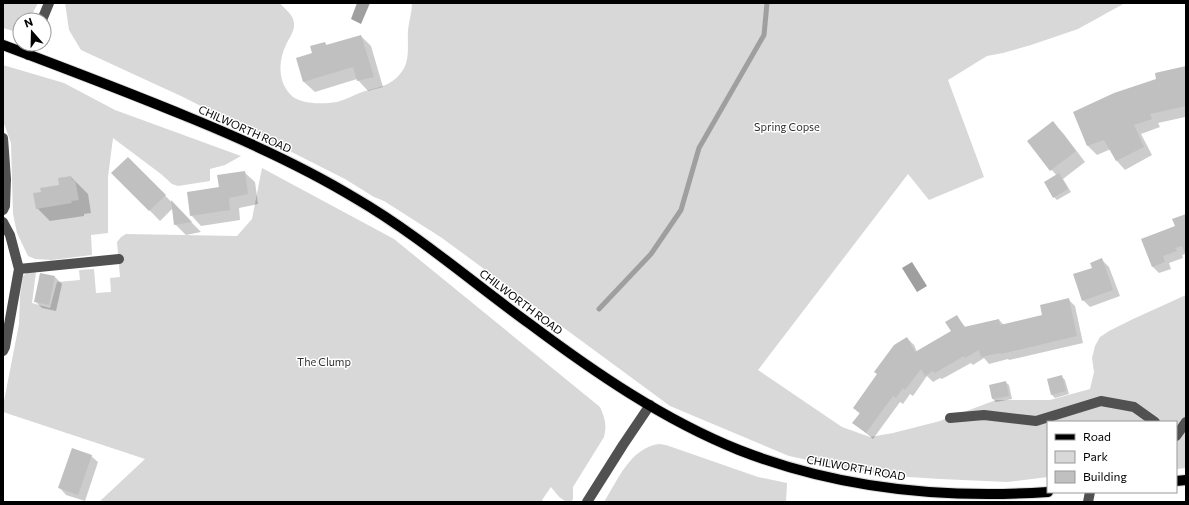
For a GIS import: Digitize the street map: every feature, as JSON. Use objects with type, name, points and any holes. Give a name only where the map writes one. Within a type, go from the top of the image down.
[{"type":"main road","name":"CHILWORTH ROAD","points":[[3,46],[127,92],[228,133],[319,177],[357,198],[386,217],[444,258],[530,325],[621,388],[706,435],[738,449],[798,470],[867,484],[939,492],[1047,492]]},
{"type":"street","points":[[3,138],[6,179],[5,206],[3,210]]},
{"type":"street","points":[[3,222],[10,235],[19,269],[3,351]]},
{"type":"street","points":[[19,269],[118,260]]},
{"type":"street","points":[[950,418],[984,415],[1036,421],[1101,401],[1134,407],[1153,421]]},
{"type":"street","points":[[587,502],[650,405]]},
{"type":"street","points":[[1177,435],[1186,422]]},
{"type":"green space","points":[[3,3],[38,3],[33,12],[12,12],[12,31],[3,28]]},
{"type":"green space","name":"Spring Copse","points":[[65,3],[280,3],[294,22],[293,31],[283,51],[280,71],[286,89],[294,98],[305,102],[331,103],[383,86],[396,78],[406,64],[408,53],[408,30],[412,3],[1125,3],[1078,29],[1031,45],[987,56],[948,80],[984,177],[929,200],[908,174],[758,370],[842,427],[870,437],[893,433],[940,421],[996,400],[1050,400],[1090,389],[1094,372],[1092,358],[1095,346],[1100,337],[1133,319],[1186,295],[1186,468],[1177,469],[1177,421],[1047,421],[1047,477],[1007,482],[893,476],[839,467],[789,456],[670,406],[442,238],[384,201],[374,197],[345,179],[183,97],[81,50],[69,30]]},
{"type":"green space","points":[[3,65],[64,83],[115,110],[241,156],[225,165],[210,169],[210,181],[178,186],[172,184],[113,138],[108,177],[108,233],[91,235],[92,255],[52,260],[35,259],[28,256],[17,233],[13,214],[11,143],[3,121]]},
{"type":"green space","name":"The Clump","points":[[262,168],[394,239],[600,407],[605,422],[604,437],[573,487],[573,499],[571,502],[564,501],[551,487],[542,500],[544,502],[99,502],[145,459],[3,412],[19,324],[20,296],[23,276],[28,272],[36,272],[32,303],[50,308],[57,282],[80,280],[79,270],[94,269],[96,293],[111,292],[110,278],[120,277],[117,242],[126,234],[237,236],[252,219]]},
{"type":"green space","points":[[659,444],[666,445],[758,477],[787,483],[786,502],[604,502],[620,475],[633,458],[649,447]]},
{"type":"shaded area","points":[[357,3],[370,3],[361,24],[351,19]]},
{"type":"shaded area","points":[[912,262],[927,286],[917,292],[902,268]]},
{"type":"building","points":[[361,35],[374,77],[357,81],[353,67],[303,82],[296,58],[312,53],[310,46],[325,42],[326,45]]},
{"type":"building","points":[[1186,66],[1186,106],[1150,114],[1152,119],[1134,125],[1144,147],[1116,161],[1104,140],[1087,146],[1073,112],[1114,93],[1156,79],[1155,73]]},
{"type":"building","points":[[1053,121],[1076,151],[1050,171],[1027,141]]},
{"type":"building","points":[[128,157],[166,195],[149,211],[111,173]]},
{"type":"building","points":[[245,171],[248,194],[229,198],[230,210],[190,216],[187,192],[219,187],[217,175]]},
{"type":"building","points":[[1059,173],[1068,189],[1053,198],[1044,182]]},
{"type":"building","points":[[71,176],[72,180],[75,180],[79,200],[71,201],[72,203],[36,209],[33,193],[41,192],[40,188],[59,185],[58,178]]},
{"type":"building","points":[[171,200],[192,222],[174,225]]},
{"type":"building","points":[[1186,214],[1186,253],[1182,246],[1175,248],[1177,251],[1163,256],[1165,262],[1152,267],[1141,239],[1175,226],[1172,219]]},
{"type":"building","points":[[1102,258],[1113,290],[1082,301],[1073,274],[1092,268],[1090,263]]},
{"type":"building","points":[[40,273],[55,276],[49,305],[34,302]]},
{"type":"building","points":[[1069,298],[1077,336],[1001,354],[981,357],[979,350],[965,358],[964,356],[935,373],[933,371],[925,376],[921,369],[905,390],[903,388],[896,398],[893,396],[866,433],[852,423],[860,413],[853,408],[877,374],[874,372],[894,345],[907,337],[915,352],[951,331],[945,322],[957,315],[964,327],[999,319],[1000,325],[1042,315],[1040,305]]},
{"type":"building","points":[[1062,375],[1066,391],[1051,395],[1047,379]]},
{"type":"building","points":[[1006,381],[1009,396],[992,399],[989,385]]},
{"type":"building","points":[[72,448],[92,455],[78,495],[58,488]]},
{"type":"waterway","points":[[599,309],[651,254],[681,210],[699,148],[764,35],[767,3]]}]
